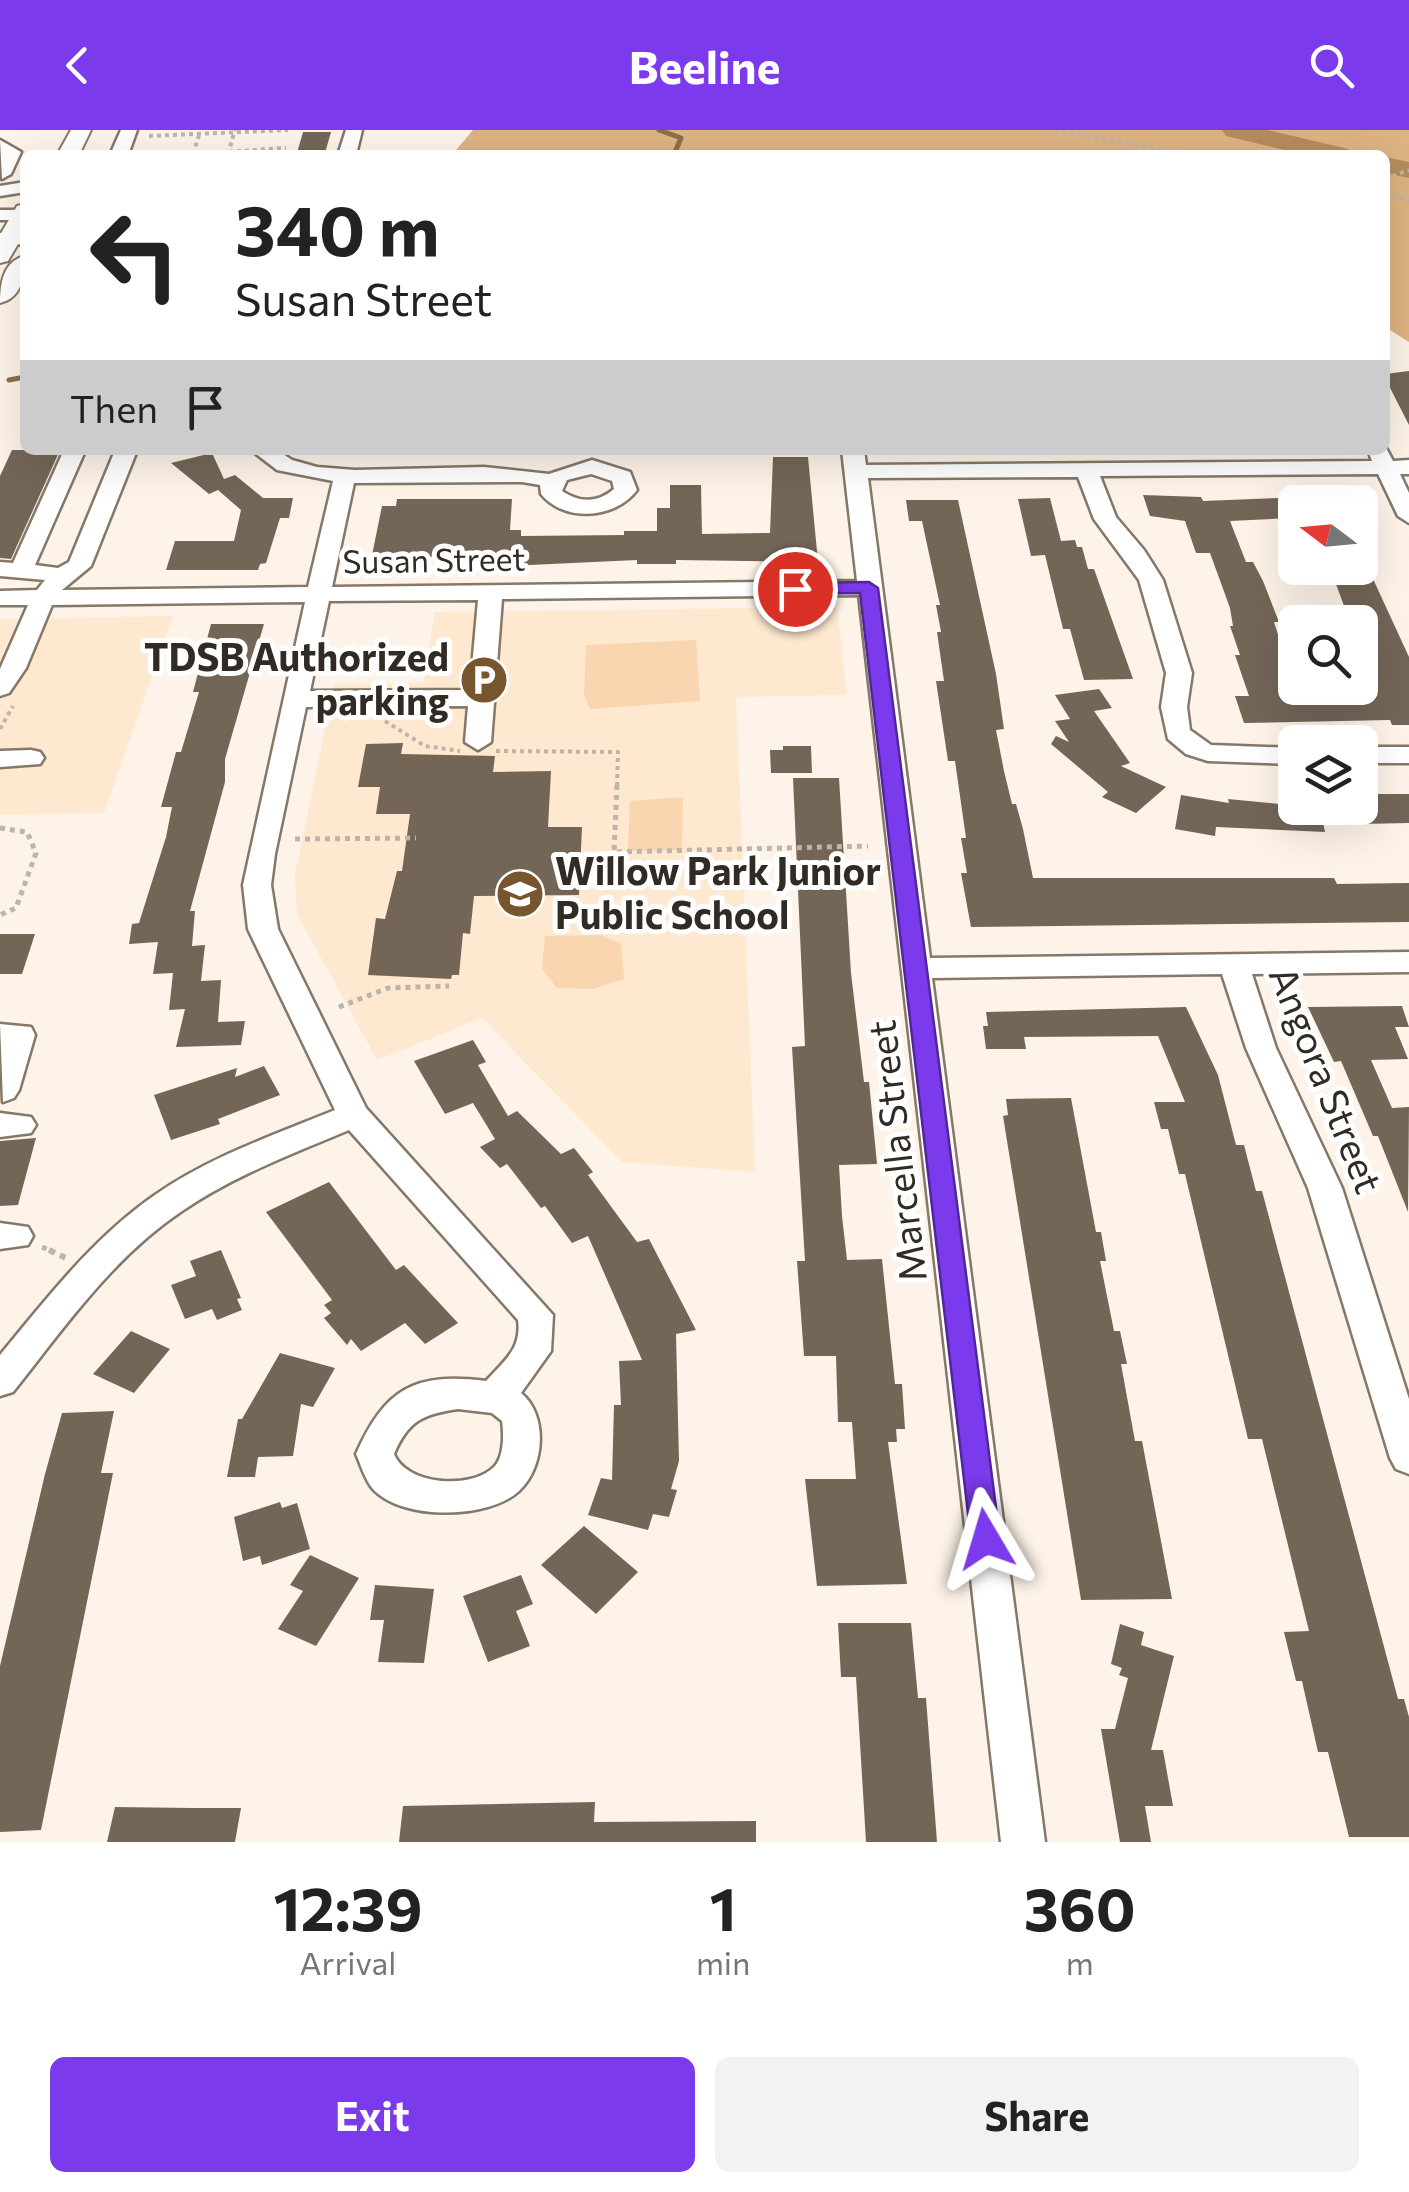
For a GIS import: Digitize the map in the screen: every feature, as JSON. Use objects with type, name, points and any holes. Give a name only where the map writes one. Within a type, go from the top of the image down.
[{"type":"main road","points":[[0,296],[20,272]]},
{"type":"street","points":[[0,145],[12,152],[0,180]]},
{"type":"street","points":[[0,688],[14,668],[43,598],[62,575],[79,566],[82,492],[75,455]]},
{"type":"street","points":[[11,569],[82,492],[123,455]]},
{"type":"street","points":[[269,455],[283,465],[345,476],[505,474],[552,481]]},
{"type":"street","points":[[854,461],[1087,471],[1391,461],[1409,516]]},
{"type":"street","name":"Marcella Street","points":[[854,461],[1023,1842]]},
{"type":"street","points":[[1087,471],[1105,519],[1136,554],[1151,580],[1178,673],[1174,707],[1177,733],[1208,753],[1278,755]]},
{"type":"street","points":[[345,476],[262,854],[258,905],[272,950],[354,1114],[536,1315],[540,1337],[530,1360],[496,1396]]},
{"type":"street","points":[[11,569],[62,575]]},
{"type":"street","name":"Susan Street","points":[[0,598],[869,588]]},
{"type":"street","points":[[479,748],[491,593]]},
{"type":"street","points":[[298,699],[482,698]]},
{"type":"street","points":[[1378,755],[1409,755]]},
{"type":"street","points":[[0,759],[31,758]]},
{"type":"street","name":"Angora Street","points":[[1232,962],[1260,1048],[1325,1188],[1409,1458]]},
{"type":"street","points":[[916,968],[1409,962]]},
{"type":"street","points":[[0,1035],[20,1035],[0,1090]]},
{"type":"street","points":[[0,1381],[94,1270],[164,1205],[204,1180],[354,1114]]},
{"type":"path","points":[[128,133],[200,135],[288,130]]},
{"type":"path","points":[[1055,130],[1165,150]]},
{"type":"path","points":[[194,150],[200,135]]},
{"type":"path","points":[[245,150],[286,148]]},
{"type":"path","points":[[374,717],[432,751],[479,748],[618,752],[614,852],[868,846]]},
{"type":"path","points":[[0,828],[27,832],[36,852],[16,908],[0,915]]},
{"type":"path","points":[[295,840],[416,838]]},
{"type":"path","points":[[339,1007],[388,988],[450,986]]},
{"type":"path","points":[[8,1236],[94,1270]]},
{"type":"shaded area","points":[[473,130],[1409,130],[1409,342],[1390,330],[1390,150],[456,150]]},
{"type":"shaded area","name":"Willow Park Junior Public School","points":[[837,607],[847,695],[736,697],[755,1172],[622,1162],[482,1018],[377,1060],[297,914],[295,875],[334,685],[423,683],[435,612]]},
{"type":"shaded area","points":[[173,616],[104,813],[0,815],[0,619]]},
{"type":"shaded area","points":[[696,640],[700,701],[590,709],[584,695],[586,645]]},
{"type":"shaded area","points":[[683,797],[682,850],[628,851],[630,801]]},
{"type":"shaded area","points":[[601,935],[621,944],[624,979],[593,989],[557,988],[542,969],[545,936]]},
{"type":"building","points":[[303,132],[331,132],[326,150],[298,150]]},
{"type":"building","points":[[1409,371],[1409,425],[1390,388],[1390,373]]},
{"type":"building","points":[[12,450],[20,450],[20,455],[58,455],[11,559],[0,558],[0,476]]},
{"type":"building","points":[[213,455],[224,479],[235,475],[263,498],[293,498],[289,518],[280,518],[266,563],[260,564],[258,570],[166,570],[175,541],[234,541],[241,510],[218,490],[209,494],[171,463]]},
{"type":"building","points":[[773,457],[808,457],[818,562],[676,560],[676,564],[637,564],[637,560],[508,566],[508,562],[488,563],[489,556],[411,557],[409,567],[370,565],[382,506],[396,506],[397,499],[512,499],[510,530],[521,530],[521,536],[624,535],[624,531],[657,531],[657,508],[670,508],[670,485],[701,485],[702,534],[770,533]]},
{"type":"building","points":[[1143,495],[1201,497],[1203,501],[1278,498],[1278,519],[1230,521],[1246,562],[1253,562],[1278,619],[1274,622],[1278,635],[1278,705],[1378,705],[1378,605],[1344,605],[1336,585],[1376,585],[1409,657],[1409,725],[1392,725],[1390,720],[1244,723],[1235,696],[1249,696],[1235,655],[1240,655],[1230,626],[1230,608],[1210,553],[1196,553],[1185,521],[1150,516]]},
{"type":"building","points":[[1050,498],[1061,541],[1075,540],[1077,547],[1082,547],[1088,569],[1094,569],[1133,679],[1084,680],[1070,629],[1063,629],[1045,555],[1031,556],[1018,499]]},
{"type":"building","points":[[906,500],[958,500],[996,674],[1004,729],[996,730],[1004,771],[1023,829],[1033,878],[1334,878],[1337,884],[1409,883],[1409,922],[971,927],[961,873],[967,873],[961,838],[966,838],[955,761],[948,761],[936,681],[944,681],[937,632],[941,632],[936,605],[940,605],[922,521],[909,521]]},
{"type":"building","points":[[211,624],[264,624],[225,759],[225,782],[190,911],[195,911],[192,946],[205,945],[201,981],[221,980],[218,1022],[245,1021],[241,1045],[176,1047],[185,1009],[169,1010],[173,973],[153,974],[158,942],[129,944],[132,924],[139,923],[166,837],[172,807],[161,807],[176,752],[181,752],[199,692],[193,692]]},
{"type":"building","points":[[1099,689],[1112,708],[1094,711],[1130,763],[1121,766],[1166,787],[1136,813],[1102,797],[1108,792],[1051,744],[1056,736],[1069,742],[1055,721],[1070,719],[1055,695]]},
{"type":"building","points":[[403,743],[401,754],[495,756],[493,772],[551,771],[548,827],[582,827],[579,895],[474,896],[470,934],[463,933],[459,975],[452,975],[451,979],[368,975],[376,918],[385,919],[397,871],[402,871],[410,814],[376,814],[380,787],[358,787],[366,744]]},
{"type":"building","points":[[783,746],[811,746],[812,773],[771,773],[770,750],[783,750]]},
{"type":"building","points":[[793,778],[839,778],[851,973],[864,1082],[869,1082],[877,1164],[839,1165],[842,1216],[847,1260],[882,1259],[895,1384],[902,1384],[905,1429],[896,1429],[897,1442],[888,1442],[907,1584],[817,1586],[805,1479],[856,1479],[852,1422],[838,1422],[836,1356],[804,1356],[797,1261],[805,1261],[792,1047],[805,1046]]},
{"type":"building","points":[[1378,794],[1409,794],[1409,823],[1378,824]]},
{"type":"building","points":[[1181,795],[1229,803],[1228,799],[1278,804],[1278,825],[1324,825],[1325,832],[1216,827],[1215,836],[1175,829]]},
{"type":"building","points":[[0,934],[35,934],[22,974],[0,974]]},
{"type":"building","points":[[1402,1006],[1409,1027],[1395,1027],[1408,1059],[1371,1060],[1392,1108],[1409,1107],[1408,1212],[1378,1136],[1373,1136],[1341,1061],[1334,1062],[1308,1007]]},
{"type":"building","points":[[1186,1007],[1218,1075],[1236,1145],[1244,1145],[1256,1191],[1262,1191],[1398,1699],[1404,1699],[1409,1717],[1409,1837],[1349,1837],[1328,1752],[1318,1752],[1302,1681],[1296,1681],[1284,1632],[1309,1631],[1262,1439],[1248,1439],[1185,1174],[1179,1174],[1168,1129],[1161,1129],[1154,1102],[1185,1102],[1158,1036],[1024,1037],[1026,1049],[986,1049],[986,1012]]},
{"type":"building","points":[[473,1040],[486,1062],[478,1065],[508,1116],[517,1111],[561,1154],[574,1148],[593,1172],[588,1175],[637,1242],[649,1239],[696,1330],[676,1334],[679,1461],[671,1489],[677,1490],[669,1517],[653,1514],[648,1530],[588,1515],[601,1478],[612,1480],[614,1405],[621,1405],[619,1361],[642,1360],[588,1236],[572,1243],[507,1164],[500,1168],[480,1147],[495,1139],[473,1103],[445,1114],[414,1061]]},
{"type":"building","points":[[264,1066],[280,1095],[218,1119],[220,1124],[171,1140],[154,1095],[237,1068],[235,1077]]},
{"type":"building","points":[[1071,1098],[1096,1232],[1101,1232],[1106,1261],[1100,1261],[1114,1331],[1120,1331],[1127,1364],[1121,1364],[1135,1441],[1142,1441],[1172,1599],[1081,1600],[1003,1116],[1008,1115],[1006,1099]]},
{"type":"building","points":[[36,1138],[18,1205],[0,1206],[0,1141]]},
{"type":"building","points":[[329,1182],[396,1270],[404,1265],[458,1323],[425,1344],[405,1323],[361,1351],[351,1339],[347,1345],[324,1318],[331,1313],[324,1305],[332,1300],[266,1212]]},
{"type":"building","points":[[221,1250],[241,1298],[237,1299],[242,1310],[217,1320],[212,1309],[185,1319],[171,1285],[196,1276],[190,1261]]},
{"type":"building","points":[[131,1331],[170,1349],[134,1393],[93,1374]]},
{"type":"building","points":[[280,1353],[335,1368],[313,1407],[301,1404],[293,1456],[258,1457],[255,1477],[227,1477],[238,1419],[242,1419]]},
{"type":"building","points":[[114,1411],[101,1473],[113,1473],[41,1830],[0,1832],[0,1666],[45,1474],[62,1413]]},
{"type":"building","points":[[280,1502],[282,1508],[297,1503],[310,1549],[262,1565],[260,1556],[243,1561],[234,1517]]},
{"type":"building","points":[[584,1526],[638,1572],[596,1614],[541,1565]]},
{"type":"building","points":[[310,1555],[359,1578],[316,1646],[278,1629],[303,1591],[290,1585]]},
{"type":"building","points":[[521,1575],[533,1604],[516,1611],[530,1646],[488,1662],[463,1596]]},
{"type":"building","points":[[375,1585],[434,1589],[424,1663],[378,1662],[384,1620],[370,1620]]},
{"type":"building","points":[[838,1623],[911,1623],[918,1698],[926,1698],[937,1842],[866,1842],[856,1677],[841,1677]]},
{"type":"building","points":[[1120,1624],[1144,1632],[1141,1645],[1174,1656],[1151,1750],[1163,1750],[1173,1806],[1145,1806],[1151,1842],[1120,1842],[1101,1729],[1115,1729],[1128,1678],[1119,1675],[1122,1668],[1111,1664]]},
{"type":"building","points":[[595,1802],[594,1822],[756,1821],[756,1842],[399,1842],[403,1806]]},
{"type":"building","points":[[115,1807],[241,1808],[235,1842],[107,1842]]},
{"type":"waterway","points":[[659,130],[681,138],[676,150]]},
{"type":"waterway","points":[[1235,130],[1317,150]]},
{"type":"waterway","points":[[1390,166],[1409,170]]},
{"type":"waterway","points":[[9,380],[20,378]]},
{"type":"place","name":"TDSB Authorized parking","points":[[484,680]]},
{"type":"place","name":"Willow Park Junior Public School","points":[[520,894]]},
{"type":"route","points":[[795,589],[869,588],[986,1539]]}]
